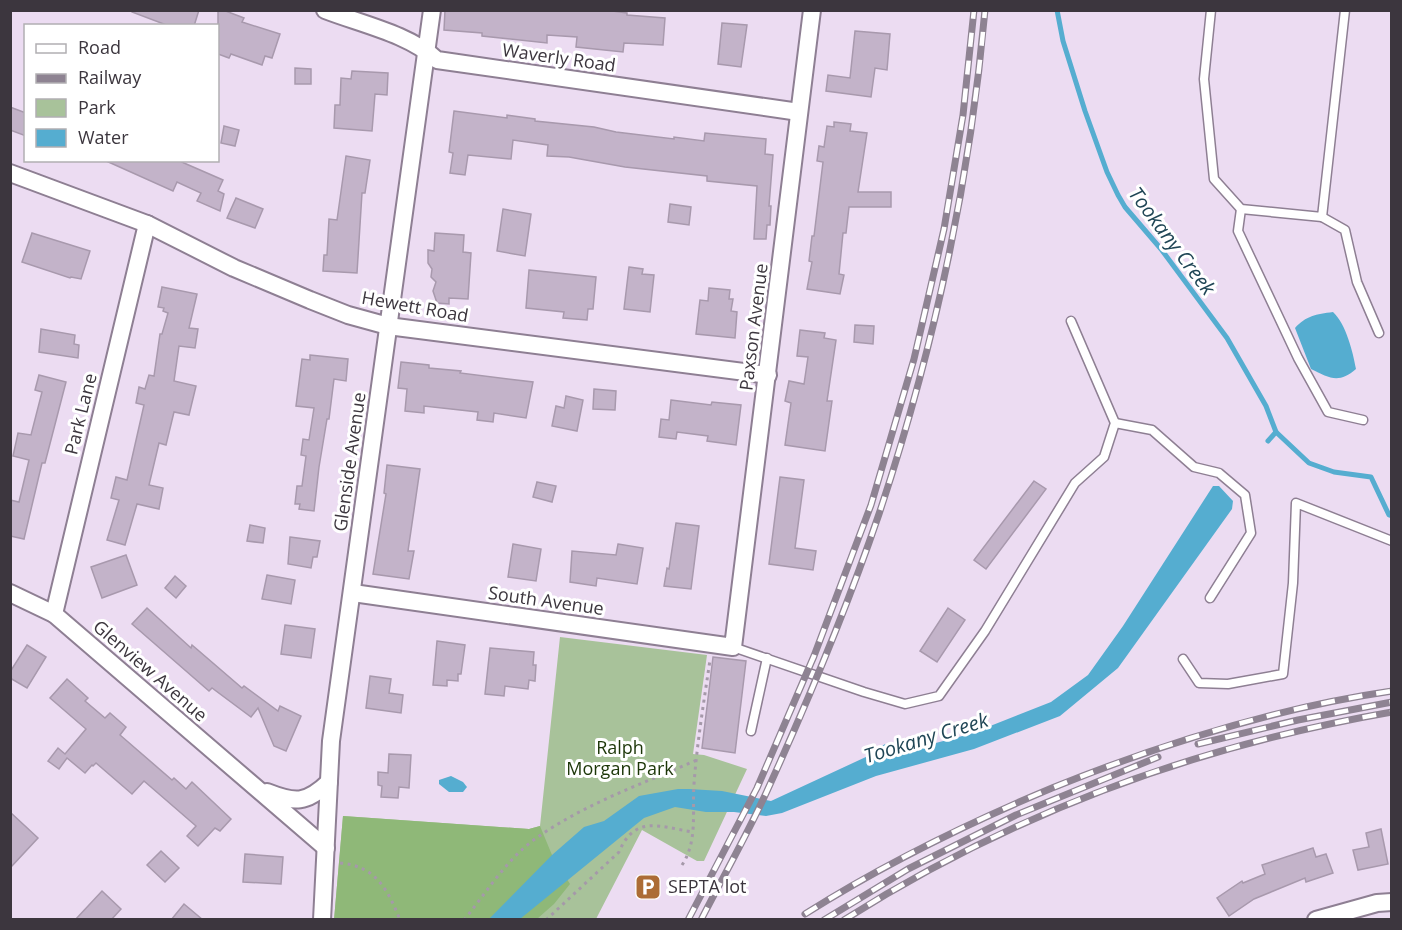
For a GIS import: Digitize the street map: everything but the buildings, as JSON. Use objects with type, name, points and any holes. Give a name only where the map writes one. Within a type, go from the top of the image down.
[{"type":"street","name":"Waverly Road","points":[[325,10],[411,42],[437,60],[799,112]]},
{"type":"street","name":"Glenside Avenue","points":[[322,920],[331,741],[432,10]]},
{"type":"street","name":"Paxson Avenue","points":[[733,647],[812,10]]},
{"type":"street","name":"Hewett Road","points":[[10,173],[147,224],[234,268],[310,300],[348,315],[388,326],[768,375]]},
{"type":"street","name":"Park Lane","points":[[54,614],[147,224]]},
{"type":"street","name":"Glenview Avenue","points":[[10,593],[54,614],[326,848]]},
{"type":"street","name":"South Avenue","points":[[352,593],[733,647]]},
{"type":"street","name":"Glenview Avenue","points":[[258,789],[291,800],[300,800],[317,794],[329,782]]},
{"type":"street","points":[[1316,920],[1377,903],[1392,902]]},
{"type":"lane","points":[[1210,10],[1204,79],[1214,179],[1240,209],[1322,217],[1346,230],[1357,282],[1379,333]]},
{"type":"lane","points":[[1322,217],[1344,10]]},
{"type":"lane","points":[[1240,209],[1238,231],[1298,358],[1328,412],[1363,420]]},
{"type":"lane","points":[[733,647],[905,704],[939,696],[985,632],[1075,483],[1104,457],[1115,423],[1071,321]]},
{"type":"lane","points":[[1115,423],[1152,430],[1194,467],[1219,472],[1245,495],[1251,533],[1210,598]]},
{"type":"lane","points":[[1183,659],[1199,683],[1228,684],[1283,674],[1293,584],[1296,503],[1392,541]]},
{"type":"lane","points":[[751,731],[767,658]]},
{"type":"path","points":[[682,865],[689,854],[694,832],[694,785],[711,652]]},
{"type":"path","points":[[464,920],[515,857],[534,840],[596,803],[697,760]]},
{"type":"path","points":[[546,920],[619,852],[624,839],[638,828],[646,825],[694,832]]},
{"type":"path","points":[[347,864],[366,871],[385,885],[400,920]]},
{"type":"green space","name":"Ralph Morgan Park","points":[[560,637],[707,655],[693,754],[704,755],[747,769],[704,861],[697,861],[642,830],[596,919],[334,920],[343,816],[529,829],[540,826]]},
{"type":"green space","points":[[343,816],[529,829],[540,826],[552,855],[570,884],[554,904],[537,919],[334,920]]},
{"type":"water","points":[[1333,312],[1345,331],[1356,369],[1339,378],[1329,377],[1311,369],[1295,328],[1312,316]]},
{"type":"water","points":[[1213,486],[1219,486],[1233,501],[1232,509],[1118,668],[1060,716],[974,749],[876,776],[782,813],[766,816],[734,812],[706,812],[675,807],[644,818],[520,919],[489,919],[552,855],[584,827],[604,821],[639,796],[689,789],[722,791],[771,801],[868,756],[885,744],[909,750],[970,734],[1051,702],[1088,675],[1123,626]]},
{"type":"water","points":[[451,776],[463,782],[467,787],[463,792],[449,792],[439,784],[439,780]]},
{"type":"waterway","name":"Tookany Creek","points":[[1057,10],[1063,41],[1085,111],[1107,172],[1118,195],[1227,338],[1266,406],[1276,432],[1268,441]]},
{"type":"waterway","points":[[1276,432],[1309,463],[1334,472],[1371,477],[1389,515],[1392,516]]},
{"type":"railway","points":[[688,920],[757,788],[814,656],[871,505],[914,359],[944,229],[963,115],[974,10]]},
{"type":"railway","points":[[701,920],[759,807],[812,689],[879,514],[916,391],[947,265],[970,138],[985,10]]},
{"type":"railway","points":[[805,914],[865,878],[926,846],[1020,802],[1093,772],[1219,729],[1305,707],[1392,691]]},
{"type":"railway","points":[[1198,744],[1298,720],[1392,702]]},
{"type":"railway","points":[[844,920],[973,847],[1040,816],[1108,789],[1247,744],[1319,726],[1392,712]]},
{"type":"railway","points":[[824,920],[908,869],[1016,815],[1158,757]]},
{"type":"place","name":"SEPTA lot","points":[[648,887]]}]
